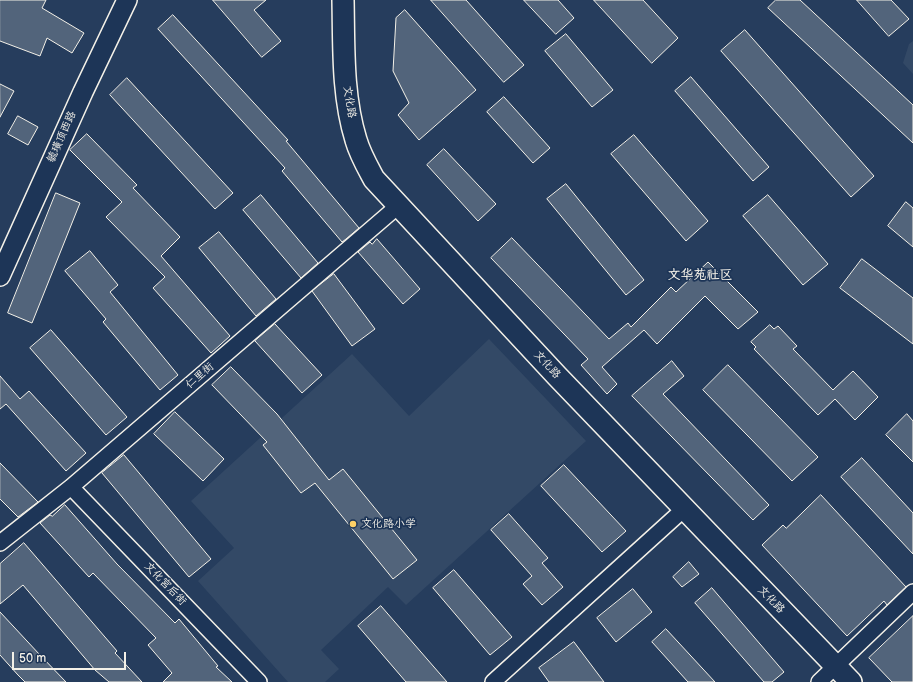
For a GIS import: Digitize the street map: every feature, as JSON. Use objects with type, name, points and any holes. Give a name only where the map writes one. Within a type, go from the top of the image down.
[{"type":"main road","name":"文化路","points":[[343,0],[346,93],[356,140],[374,179],[684,509],[850,682]]},
{"type":"street","name":"毓璜顶西路","points":[[0,276],[80,98],[127,0]]},
{"type":"street","name":"仁里街","points":[[0,543],[71,487],[398,206]]},
{"type":"street","name":"文化宫后街","points":[[71,487],[260,682]]},
{"type":"street","points":[[493,682],[684,509]]},
{"type":"street","points":[[819,682],[913,592]]},
{"type":"shaded area","points":[[913,41],[913,74],[903,63],[909,44]]},
{"type":"shaded area","name":"文化路小学","points":[[489,339],[586,441],[406,605],[388,587],[321,650],[339,669],[325,682],[288,682],[198,581],[234,548],[191,501],[352,354],[409,416]]},
{"type":"building","points":[[0,0],[46,0],[42,8],[84,33],[72,53],[47,38],[40,56],[0,41]]},
{"type":"building","points":[[213,0],[266,0],[254,10],[281,41],[262,57]]},
{"type":"building","points":[[431,0],[466,0],[524,65],[504,82]]},
{"type":"building","points":[[524,0],[558,0],[574,18],[556,34]]},
{"type":"building","points":[[594,0],[643,0],[678,38],[652,63]]},
{"type":"building","points":[[776,0],[800,0],[913,105],[913,143],[768,8]]},
{"type":"building","points":[[857,0],[891,0],[909,19],[889,36]]},
{"type":"building","points":[[405,10],[476,90],[419,140],[398,115],[409,103],[393,71],[396,18]]},
{"type":"building","points":[[173,15],[288,140],[286,141],[359,228],[346,239],[342,242],[282,171],[285,168],[158,29]]},
{"type":"building","points":[[745,30],[874,176],[851,197],[721,51]]},
{"type":"building","points":[[566,34],[613,90],[592,107],[545,51]]},
{"type":"building","points":[[691,77],[769,167],[753,181],[675,91]]},
{"type":"building","points":[[127,78],[233,193],[215,209],[110,95]]},
{"type":"building","points":[[0,84],[14,91],[0,117]]},
{"type":"building","points":[[504,97],[550,148],[533,163],[487,112]]},
{"type":"building","points":[[18,116],[38,127],[28,145],[8,134]]},
{"type":"building","points":[[87,134],[137,185],[133,188],[180,237],[161,256],[230,336],[211,353],[153,288],[165,277],[106,217],[122,202],[70,150]]},
{"type":"building","points":[[634,135],[708,221],[686,241],[611,154]]},
{"type":"building","points":[[444,149],[496,204],[478,221],[427,165]]},
{"type":"building","points":[[566,184],[644,280],[626,295],[547,199]]},
{"type":"building","points":[[56,193],[80,203],[32,323],[8,313]]},
{"type":"building","points":[[261,195],[318,263],[301,278],[243,210]]},
{"type":"building","points":[[768,195],[828,264],[803,285],[743,216]]},
{"type":"building","points":[[906,202],[913,208],[913,247],[888,226]]},
{"type":"building","points":[[219,232],[276,299],[256,316],[199,248]]},
{"type":"building","points":[[512,238],[609,339],[628,323],[631,327],[671,287],[676,292],[708,262],[758,312],[738,329],[705,296],[657,344],[644,330],[602,367],[617,384],[607,394],[581,365],[588,359],[491,258]]},
{"type":"building","points":[[377,239],[420,289],[403,304],[358,252],[370,242],[372,244]]},
{"type":"building","points":[[90,251],[118,285],[110,292],[178,375],[160,390],[103,322],[106,319],[65,271]]},
{"type":"building","points":[[862,259],[913,298],[913,344],[840,288]]},
{"type":"building","points":[[334,274],[375,329],[352,346],[312,291]]},
{"type":"building","points":[[275,324],[322,375],[302,393],[255,341]]},
{"type":"building","points":[[770,325],[774,329],[778,326],[797,346],[793,349],[833,390],[853,371],[878,397],[855,420],[835,399],[818,415],[754,349],[756,347],[751,342]]},
{"type":"building","points":[[51,330],[127,417],[106,435],[30,348]]},
{"type":"building","points":[[672,361],[684,376],[663,394],[769,505],[753,520],[632,396]]},
{"type":"building","points":[[728,365],[818,457],[792,481],[703,390]]},
{"type":"building","points":[[231,367],[277,414],[329,480],[343,469],[417,560],[393,579],[315,483],[301,493],[263,445],[267,442],[212,385]]},
{"type":"building","points":[[0,376],[20,399],[29,391],[86,453],[66,471],[6,404],[0,409]]},
{"type":"building","points":[[175,412],[224,459],[203,481],[154,434]]},
{"type":"building","points":[[907,414],[913,421],[913,462],[886,435]]},
{"type":"building","points":[[124,455],[211,559],[189,577],[102,473]]},
{"type":"building","points":[[862,458],[913,513],[913,554],[841,477]]},
{"type":"building","points":[[0,463],[38,502],[18,517],[0,499]]},
{"type":"building","points":[[564,465],[626,531],[602,552],[541,486]]},
{"type":"building","points":[[821,495],[906,587],[887,605],[884,601],[847,636],[762,545],[783,525],[786,528]]},
{"type":"building","points":[[65,505],[117,564],[175,623],[179,619],[218,666],[216,667],[232,682],[163,682],[172,673],[148,645],[156,638],[93,573],[89,577],[40,523],[50,515],[52,516]]},
{"type":"building","points":[[509,514],[548,558],[542,563],[563,587],[542,605],[523,584],[532,576],[491,530]]},
{"type":"building","points":[[24,543],[117,651],[115,653],[142,682],[109,682],[95,670],[23,585],[0,604],[0,564]]},
{"type":"building","points":[[689,562],[699,574],[682,587],[673,577]]},
{"type":"building","points":[[454,570],[512,637],[490,655],[433,588]]},
{"type":"building","points":[[712,588],[784,672],[772,682],[764,682],[695,603]]},
{"type":"building","points":[[633,589],[652,612],[616,642],[597,618]]},
{"type":"building","points":[[381,606],[447,682],[406,682],[358,626]]},
{"type":"building","points":[[0,612],[66,682],[25,682],[18,675],[0,655]]},
{"type":"building","points":[[913,616],[913,682],[892,682],[869,658]]},
{"type":"building","points":[[666,629],[715,682],[688,682],[652,642]]},
{"type":"building","points":[[574,642],[604,682],[549,682],[539,668]]},
{"type":"place","name":"文化路小学","points":[[353,524]]},
{"type":"district","name":"文华苑社区","points":[[700,276]]}]
